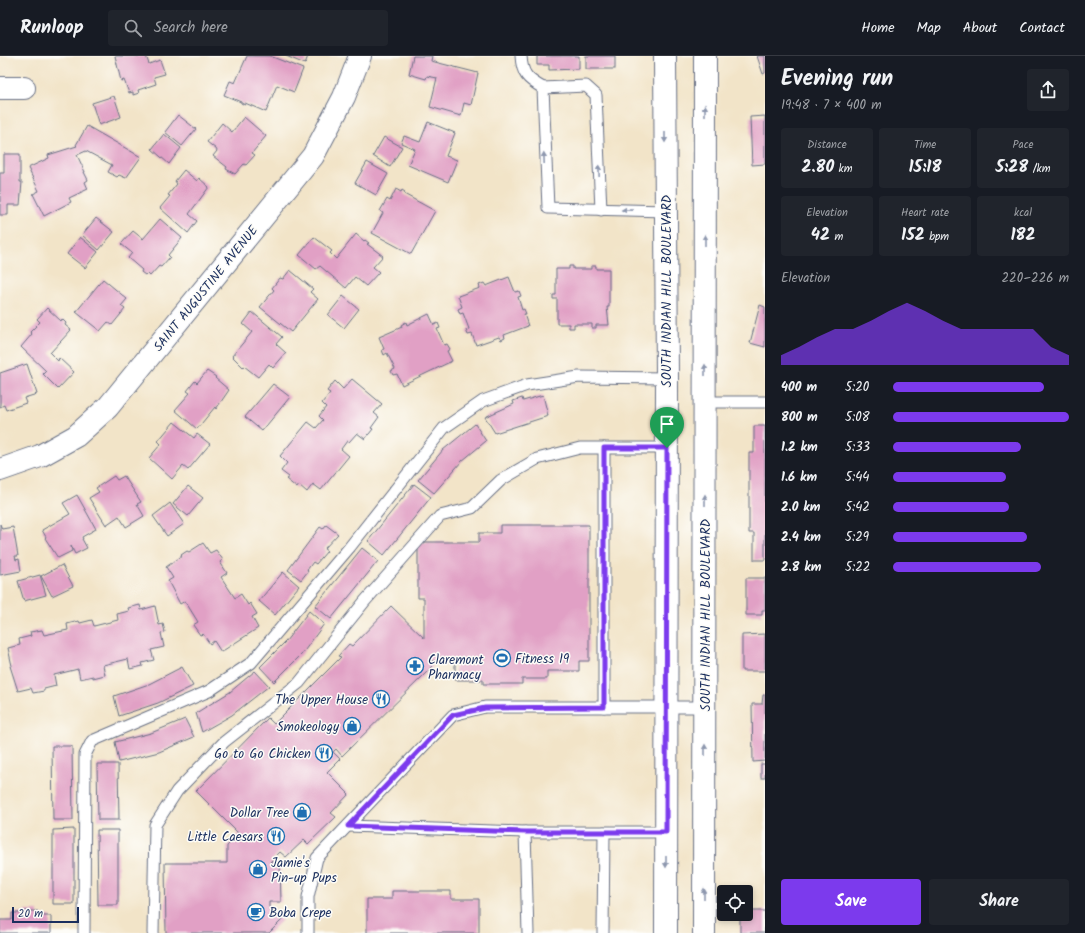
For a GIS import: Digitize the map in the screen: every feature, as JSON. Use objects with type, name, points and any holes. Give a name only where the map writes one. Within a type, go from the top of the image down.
[{"type":"main road","name":"SAINT AUGUSTINE AVENUE","points":[[0,470],[40,456],[76,436],[108,408],[313,156],[344,97],[360,56]]},
{"type":"main road","name":"SOUTH INDIAN HILL BOULEVARD","points":[[665,56],[667,378],[666,933]]},
{"type":"main road","name":"SOUTH INDIAN HILL BOULEVARD","points":[[704,933],[705,56]]},
{"type":"main road","points":[[0,88],[24,88]]},
{"type":"lane","points":[[521,56],[522,70],[530,82],[543,88],[586,86],[596,95],[601,210]]},
{"type":"lane","points":[[543,88],[548,208],[666,211]]},
{"type":"lane","points":[[84,933],[85,755],[92,741],[209,691],[251,663],[349,548],[444,428],[483,401],[527,385],[579,377],[667,378]]},
{"type":"lane","points":[[705,402],[765,402]]},
{"type":"lane","points":[[153,933],[155,825],[177,791],[224,742],[299,683],[365,601],[440,516],[472,508],[501,480],[537,459],[580,448],[667,448]]},
{"type":"lane","points":[[604,448],[604,707]]},
{"type":"lane","points":[[308,933],[308,897],[317,858],[453,715],[485,708],[704,707]]},
{"type":"lane","points":[[348,826],[525,832],[666,832]]},
{"type":"lane","points":[[525,832],[528,933]]},
{"type":"lane","points":[[603,933],[604,832]]},
{"type":"building","points":[[115,56],[146,56],[149,64],[160,60],[165,74],[154,77],[156,84],[138,90],[139,93],[133,95],[133,92],[129,93],[124,80],[121,81]]},
{"type":"building","points":[[247,56],[270,56],[303,69],[294,92],[277,85],[266,112],[245,103],[245,105],[224,95],[230,81],[235,83]]},
{"type":"building","points":[[286,56],[308,56],[305,64]]},
{"type":"building","points":[[413,56],[432,56],[431,61],[478,73],[471,105],[464,103],[461,116],[430,107],[437,78],[427,76],[426,79],[409,74]]},
{"type":"building","points":[[537,56],[579,56],[579,69],[549,70],[549,65],[537,65]]},
{"type":"building","points":[[586,56],[615,56],[615,69],[586,69]]},
{"type":"building","points":[[757,56],[765,56],[765,73],[763,74]]},
{"type":"building","points":[[114,96],[121,117],[99,125],[92,103]]},
{"type":"building","points":[[178,115],[196,129],[182,146],[165,132]]},
{"type":"building","points":[[765,116],[765,164],[752,165],[750,117]]},
{"type":"building","points":[[244,117],[266,136],[252,153],[255,155],[235,174],[226,169],[227,167],[213,156],[217,151],[207,142],[222,123],[232,132]]},
{"type":"building","points":[[428,122],[455,133],[446,156],[457,160],[448,182],[408,165],[415,149],[401,143],[404,136],[420,142]]},
{"type":"building","points":[[87,126],[141,157],[126,178],[119,175],[117,177],[108,172],[112,165],[86,151],[77,155],[88,180],[85,182],[88,189],[69,198],[71,202],[44,216],[33,194],[39,191],[28,168],[49,158],[48,155],[77,146],[76,145]]},
{"type":"building","points":[[164,134],[181,148],[169,164],[152,149]]},
{"type":"building","points":[[384,137],[402,147],[390,167],[373,156]]},
{"type":"building","points":[[4,154],[20,154],[20,182],[22,182],[20,205],[8,205],[8,215],[0,215],[0,173],[4,173]]},
{"type":"building","points":[[367,162],[388,174],[376,195],[355,183]]},
{"type":"building","points":[[184,170],[197,181],[199,178],[209,187],[189,214],[197,221],[188,233],[160,208],[170,196],[168,195],[177,184],[175,181]]},
{"type":"building","points":[[396,189],[401,192],[402,190],[405,192],[404,194],[435,211],[411,254],[372,233],[383,213],[380,211],[387,199],[390,201]]},
{"type":"building","points":[[96,218],[114,232],[99,250],[82,235]]},
{"type":"building","points":[[160,219],[182,238],[168,255],[170,257],[161,267],[159,266],[150,276],[147,273],[145,275],[141,272],[142,270],[128,258],[132,253],[121,244],[133,231],[143,239]]},
{"type":"building","points":[[356,234],[364,241],[365,240],[369,243],[367,244],[383,256],[373,267],[379,272],[366,286],[355,277],[346,288],[320,266],[316,269],[299,255],[314,237],[332,251],[330,253],[336,259]]},
{"type":"building","points":[[80,237],[98,252],[85,268],[67,254]]},
{"type":"building","points":[[569,266],[573,266],[573,269],[591,269],[591,266],[596,266],[596,269],[609,269],[609,307],[607,307],[609,325],[596,325],[596,328],[592,328],[592,324],[574,324],[574,328],[569,328],[569,324],[557,324],[557,299],[553,299],[553,295],[556,295],[556,269],[569,269]]},
{"type":"building","points":[[290,270],[313,289],[310,292],[318,299],[291,332],[260,307],[274,290],[272,288],[280,278],[283,279]]},
{"type":"building","points":[[509,277],[515,292],[519,291],[521,296],[518,297],[522,310],[524,309],[526,314],[524,314],[528,326],[504,335],[505,338],[501,340],[499,337],[476,345],[472,334],[468,335],[466,330],[469,329],[463,313],[460,314],[458,309],[462,307],[458,296],[480,288],[479,285],[484,283],[486,286]]},
{"type":"building","points":[[103,279],[127,299],[121,306],[125,309],[112,325],[108,322],[100,331],[76,312]]},
{"type":"building","points":[[343,296],[359,309],[344,328],[328,315]]},
{"type":"building","points":[[760,305],[765,307],[765,347],[750,343]]},
{"type":"building","points":[[47,308],[61,321],[62,319],[66,323],[65,325],[71,330],[50,353],[58,361],[59,358],[74,372],[58,389],[43,374],[46,371],[21,347],[32,334],[30,332],[40,322],[37,319]]},
{"type":"building","points":[[252,312],[282,337],[276,344],[286,353],[273,368],[269,364],[258,377],[244,366],[243,367],[232,356],[252,332],[243,324]]},
{"type":"building","points":[[429,314],[434,325],[438,323],[440,328],[437,329],[444,345],[447,344],[450,349],[447,351],[452,361],[402,385],[397,374],[393,375],[391,371],[395,369],[387,353],[384,355],[382,350],[384,349],[379,337],[402,327],[401,325],[406,322],[407,325]]},
{"type":"building","points":[[27,364],[37,394],[24,398],[26,403],[6,410],[4,405],[0,407],[0,373]]},
{"type":"building","points":[[207,371],[216,377],[215,378],[229,390],[216,409],[215,407],[197,429],[175,410],[190,393],[187,391],[195,381],[197,383]]},
{"type":"building","points":[[352,379],[382,404],[374,413],[379,417],[371,428],[373,429],[365,439],[357,433],[349,442],[347,441],[341,449],[349,456],[321,490],[313,484],[307,492],[299,485],[297,488],[286,479],[289,477],[281,471],[287,463],[280,456],[308,422],[316,428],[323,420],[319,416],[326,407],[322,403],[330,393],[327,391],[335,381],[343,389]]},
{"type":"building","points":[[273,384],[290,397],[262,431],[245,417]]},
{"type":"building","points":[[543,395],[548,416],[495,433],[485,417],[514,404],[513,401],[522,398],[523,401]]},
{"type":"building","points":[[174,422],[194,438],[197,434],[210,444],[188,470],[183,466],[172,479],[149,458],[161,444],[158,441]]},
{"type":"building","points":[[475,424],[486,441],[462,461],[434,493],[418,480],[443,450]]},
{"type":"building","points":[[754,426],[765,426],[765,560],[754,560],[754,533],[749,533],[749,453],[754,453]]},
{"type":"building","points":[[114,476],[117,480],[124,476],[141,502],[137,504],[144,516],[126,527],[119,516],[106,525],[89,498],[99,492],[96,488]]},
{"type":"building","points":[[414,484],[431,497],[384,555],[368,541]]},
{"type":"building","points":[[188,486],[203,498],[188,516],[173,504]]},
{"type":"building","points":[[77,495],[96,529],[82,537],[87,548],[75,554],[71,546],[72,551],[58,558],[45,538],[46,537],[42,530],[70,514],[63,503]]},
{"type":"building","points":[[170,503],[184,524],[167,536],[153,516]]},
{"type":"building","points":[[0,524],[2,529],[13,527],[18,556],[15,556],[16,560],[19,559],[21,571],[0,575]]},
{"type":"building","points":[[326,525],[338,534],[324,549],[327,551],[316,564],[313,562],[301,580],[288,570],[320,527],[323,529]]},
{"type":"building","points":[[500,525],[589,525],[589,661],[579,661],[579,671],[547,671],[547,679],[522,679],[522,684],[483,684],[483,680],[455,680],[455,661],[428,661],[433,666],[342,756],[336,749],[333,752],[340,759],[327,772],[349,794],[331,813],[336,817],[308,844],[304,840],[286,857],[280,852],[270,862],[280,862],[281,902],[269,902],[269,907],[282,920],[269,933],[166,933],[165,863],[227,863],[227,846],[239,834],[196,791],[268,718],[274,724],[341,657],[338,656],[349,644],[352,646],[391,606],[424,638],[424,598],[418,598],[418,542],[479,542],[479,533],[500,533]]},
{"type":"building","points":[[203,543],[210,553],[216,550],[223,560],[220,562],[227,573],[221,577],[235,598],[241,594],[248,605],[250,603],[257,614],[252,617],[258,628],[221,652],[214,641],[210,644],[203,634],[200,635],[193,625],[198,622],[185,601],[180,604],[168,581],[173,578],[166,567],[187,551],[189,552]]},
{"type":"building","points":[[362,548],[378,561],[331,619],[315,606]]},
{"type":"building","points":[[62,565],[73,586],[52,596],[41,576]]},
{"type":"building","points":[[283,572],[299,586],[275,615],[259,601]]},
{"type":"building","points":[[40,575],[46,595],[24,601],[18,581]]},
{"type":"building","points":[[746,578],[765,578],[765,610],[762,610],[762,615],[746,615]]},
{"type":"building","points":[[140,605],[141,610],[155,606],[159,625],[163,624],[165,632],[161,633],[164,647],[151,650],[154,660],[142,663],[143,666],[130,669],[128,659],[103,665],[105,675],[93,678],[93,676],[80,679],[78,669],[54,675],[56,686],[44,689],[44,691],[33,693],[31,688],[18,691],[10,666],[12,666],[8,648],[20,645],[19,639],[31,636],[30,632],[42,630],[44,635],[68,630],[67,624],[79,621],[80,623],[92,620],[94,626],[118,620],[117,614],[129,611],[128,608]]},
{"type":"building","points":[[309,611],[324,624],[302,654],[274,682],[260,667],[286,641]]},
{"type":"building","points":[[765,634],[765,671],[742,671],[742,635]]},
{"type":"building","points":[[182,667],[193,686],[158,703],[119,716],[114,696],[149,684]]},
{"type":"building","points":[[255,671],[269,686],[232,715],[202,732],[196,713],[230,692]]},
{"type":"building","points":[[763,695],[765,695],[765,761],[753,762],[752,704],[762,704]]},
{"type":"building","points":[[185,719],[194,737],[159,752],[119,762],[115,742],[151,733]]},
{"type":"building","points":[[52,746],[72,746],[73,820],[53,820]]},
{"type":"building","points":[[97,764],[118,764],[119,820],[98,820]]},
{"type":"building","points":[[761,764],[765,764],[765,778],[761,778]]},
{"type":"building","points":[[74,829],[74,904],[53,904],[53,830]]},
{"type":"building","points":[[97,830],[118,830],[118,905],[98,905]]},
{"type":"building","points":[[392,891],[451,891],[451,899],[479,899],[479,933],[367,933],[367,899],[392,899]]},
{"type":"building","points":[[25,911],[38,911],[38,916],[51,916],[51,933],[0,933],[0,920],[12,920],[12,913],[25,913]]},
{"type":"building","points":[[753,911],[765,911],[765,933],[740,933],[740,921],[753,921]]},
{"type":"place","name":"Fitness 19","points":[[502,658]]},
{"type":"place","name":"Claremont Pharmacy","points":[[415,666]]},
{"type":"place","name":"The Upper House","points":[[381,699]]},
{"type":"place","name":"Smokeology","points":[[352,726]]},
{"type":"place","name":"Go to Go Chicken","points":[[324,753]]},
{"type":"place","name":"Dollar Tree","points":[[302,812]]},
{"type":"place","name":"Little Caesars","points":[[276,836]]},
{"type":"place","name":"Jamie's Pin-up Pups","points":[[258,869]]},
{"type":"place","name":"Boba Crepe","points":[[256,912]]},
{"type":"route","points":[[604,448],[667,448],[666,832],[525,832],[348,826],[453,715],[485,708],[604,707],[604,448]]}]
